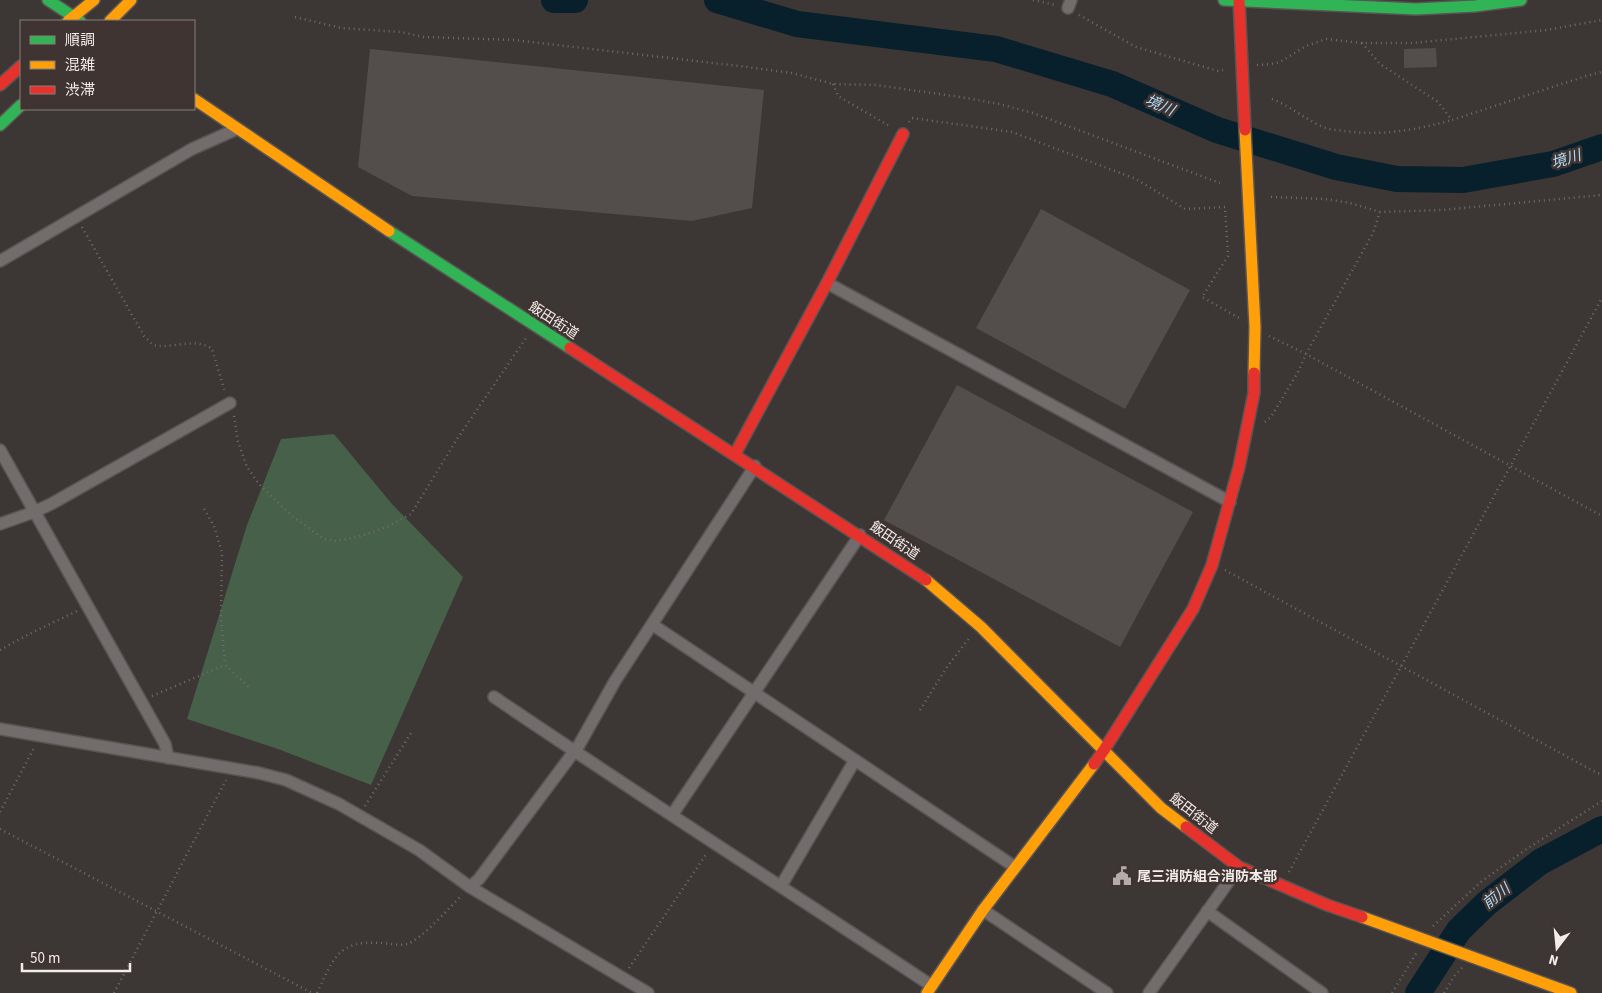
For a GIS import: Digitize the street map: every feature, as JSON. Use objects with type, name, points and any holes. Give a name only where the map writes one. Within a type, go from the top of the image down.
[{"type":"main road","points":[[48,0],[74,20],[94,0]]},
{"type":"main road","points":[[1224,0],[1416,9],[1475,6],[1521,0]]},
{"type":"main road","points":[[930,989],[983,910],[1104,750],[1193,609],[1212,565],[1239,467],[1254,393],[1255,327],[1239,0]]},
{"type":"main road","points":[[111,20],[130,1]]},
{"type":"main road","points":[[0,85],[20,67]]},
{"type":"main road","name":"飯田街道","points":[[195,100],[535,326],[755,466],[920,575],[981,627],[1161,808],[1239,867],[1327,905],[1571,993]]},
{"type":"main road","points":[[0,125],[20,107]]},
{"type":"main road","points":[[735,454],[827,283],[903,134]]},
{"type":"street","points":[[0,261],[192,149],[237,129]]},
{"type":"street","points":[[827,283],[1230,502]]},
{"type":"street","points":[[0,524],[34,512],[230,403]]},
{"type":"street","points":[[0,450],[141,700],[165,744],[168,758]]},
{"type":"street","points":[[470,887],[479,879],[579,745],[615,681],[755,466]]},
{"type":"street","points":[[672,815],[860,535]]},
{"type":"street","points":[[653,625],[1015,867]]},
{"type":"street","points":[[494,697],[713,844],[781,886],[930,989]]},
{"type":"street","points":[[0,729],[232,768],[286,780],[360,815],[419,850],[470,887],[648,993]]},
{"type":"street","points":[[781,886],[855,760]]},
{"type":"street","points":[[1148,993],[1239,867]]},
{"type":"street","points":[[983,910],[1107,993]]},
{"type":"street","points":[[1208,911],[1322,993]]},
{"type":"path","points":[[1033,0],[1070,4],[1136,47],[1223,70]]},
{"type":"path","points":[[295,17],[341,28],[401,32],[424,37],[514,40],[740,66],[792,73],[833,84],[876,85],[999,104],[1032,114],[1220,184]]},
{"type":"path","points":[[1257,65],[1280,62],[1306,46],[1326,39],[1362,43],[1412,43],[1547,30],[1602,20]]},
{"type":"path","points":[[1362,43],[1380,64],[1438,102],[1452,120]]},
{"type":"path","points":[[1272,99],[1330,129],[1364,134],[1398,132],[1452,120],[1602,72]]},
{"type":"path","points":[[833,84],[838,96],[903,134],[912,118],[1012,132],[1136,179],[1185,209],[1225,206],[1228,256],[1202,297],[1270,337],[1306,354],[1602,516]]},
{"type":"path","points":[[1271,197],[1325,199],[1350,203],[1380,212],[1442,210],[1602,195]]},
{"type":"path","points":[[1265,422],[1271,417],[1298,372],[1306,354],[1373,233],[1380,212]]},
{"type":"path","points":[[76,217],[144,336],[153,345],[199,344],[212,349],[230,403],[238,442],[246,467],[259,484],[292,516],[320,536],[329,540],[344,540],[374,532],[411,514],[457,439],[535,326]]},
{"type":"path","points":[[1281,886],[1602,298]]},
{"type":"path","points":[[204,509],[214,526],[222,554],[221,619],[225,666],[251,689]]},
{"type":"path","points":[[1212,565],[1233,573],[1400,667],[1602,774]]},
{"type":"path","points":[[0,650],[87,606]]},
{"type":"path","points":[[920,710],[947,667],[981,627]]},
{"type":"path","points":[[141,700],[225,666]]},
{"type":"path","points":[[360,815],[410,733]]},
{"type":"path","points":[[0,812],[41,736]]},
{"type":"path","points":[[114,993],[232,768]]},
{"type":"path","points":[[1392,993],[1433,927],[1482,881],[1528,848],[1602,801]]},
{"type":"path","points":[[0,829],[312,993]]},
{"type":"path","points":[[623,978],[713,844]]},
{"type":"path","points":[[317,993],[334,958],[347,946],[374,942],[407,945],[418,938],[470,887]]},
{"type":"path","points":[[1444,993],[1469,955]]},
{"type":"green space","points":[[334,434],[392,504],[463,577],[371,785],[278,749],[187,719],[247,525],[281,439]]},
{"type":"building","points":[[1436,48],[1437,67],[1404,68],[1404,49]]},
{"type":"building","points":[[370,49],[764,90],[752,208],[692,221],[412,196],[358,167]]},
{"type":"building","points":[[1041,209],[1190,290],[1125,409],[976,328]]},
{"type":"building","points":[[957,385],[1193,512],[1120,647],[884,520]]},
{"type":"waterway","name":"境川","points":[[554,0],[575,0]]},
{"type":"waterway","name":"境川","points":[[717,0],[797,24],[996,49],[1112,84],[1217,130],[1336,167],[1397,179],[1463,180],[1553,164],[1602,147]]},
{"type":"waterway","name":"前川","points":[[1418,993],[1459,930],[1487,903],[1540,862],[1602,829]]},
{"type":"traffic: fast","points":[[48,0],[78,20]]},
{"type":"traffic: fast","points":[[1224,0],[1416,9],[1475,6],[1521,0]]},
{"type":"traffic: fast","points":[[0,125],[20,106]]},
{"type":"traffic: fast","points":[[389,231],[570,348]]},
{"type":"traffic: slow","points":[[69,20],[94,0]]},
{"type":"traffic: slow","points":[[111,20],[131,0]]},
{"type":"traffic: slow","points":[[195,100],[389,231]]},
{"type":"traffic: slow","points":[[1245,130],[1255,327],[1254,373]]},
{"type":"traffic: slow","points":[[926,580],[981,627],[1161,808],[1186,827]]},
{"type":"traffic: slow","points":[[927,993],[983,910],[1094,764]]},
{"type":"traffic: slow","points":[[1362,917],[1571,993]]},
{"type":"traffic: jam","points":[[1239,0],[1245,130]]},
{"type":"traffic: jam","points":[[0,85],[20,67]]},
{"type":"traffic: jam","points":[[735,454],[827,283],[903,134]]},
{"type":"traffic: jam","points":[[570,348],[926,580]]},
{"type":"traffic: jam","points":[[1094,764],[1193,609],[1212,565],[1239,467],[1254,393],[1254,373]]},
{"type":"traffic: jam","points":[[1186,827],[1239,867],[1327,905],[1362,917]]},
{"type":"place","name":"尾三消防組合消防本部","points":[[1122,876]]}]
